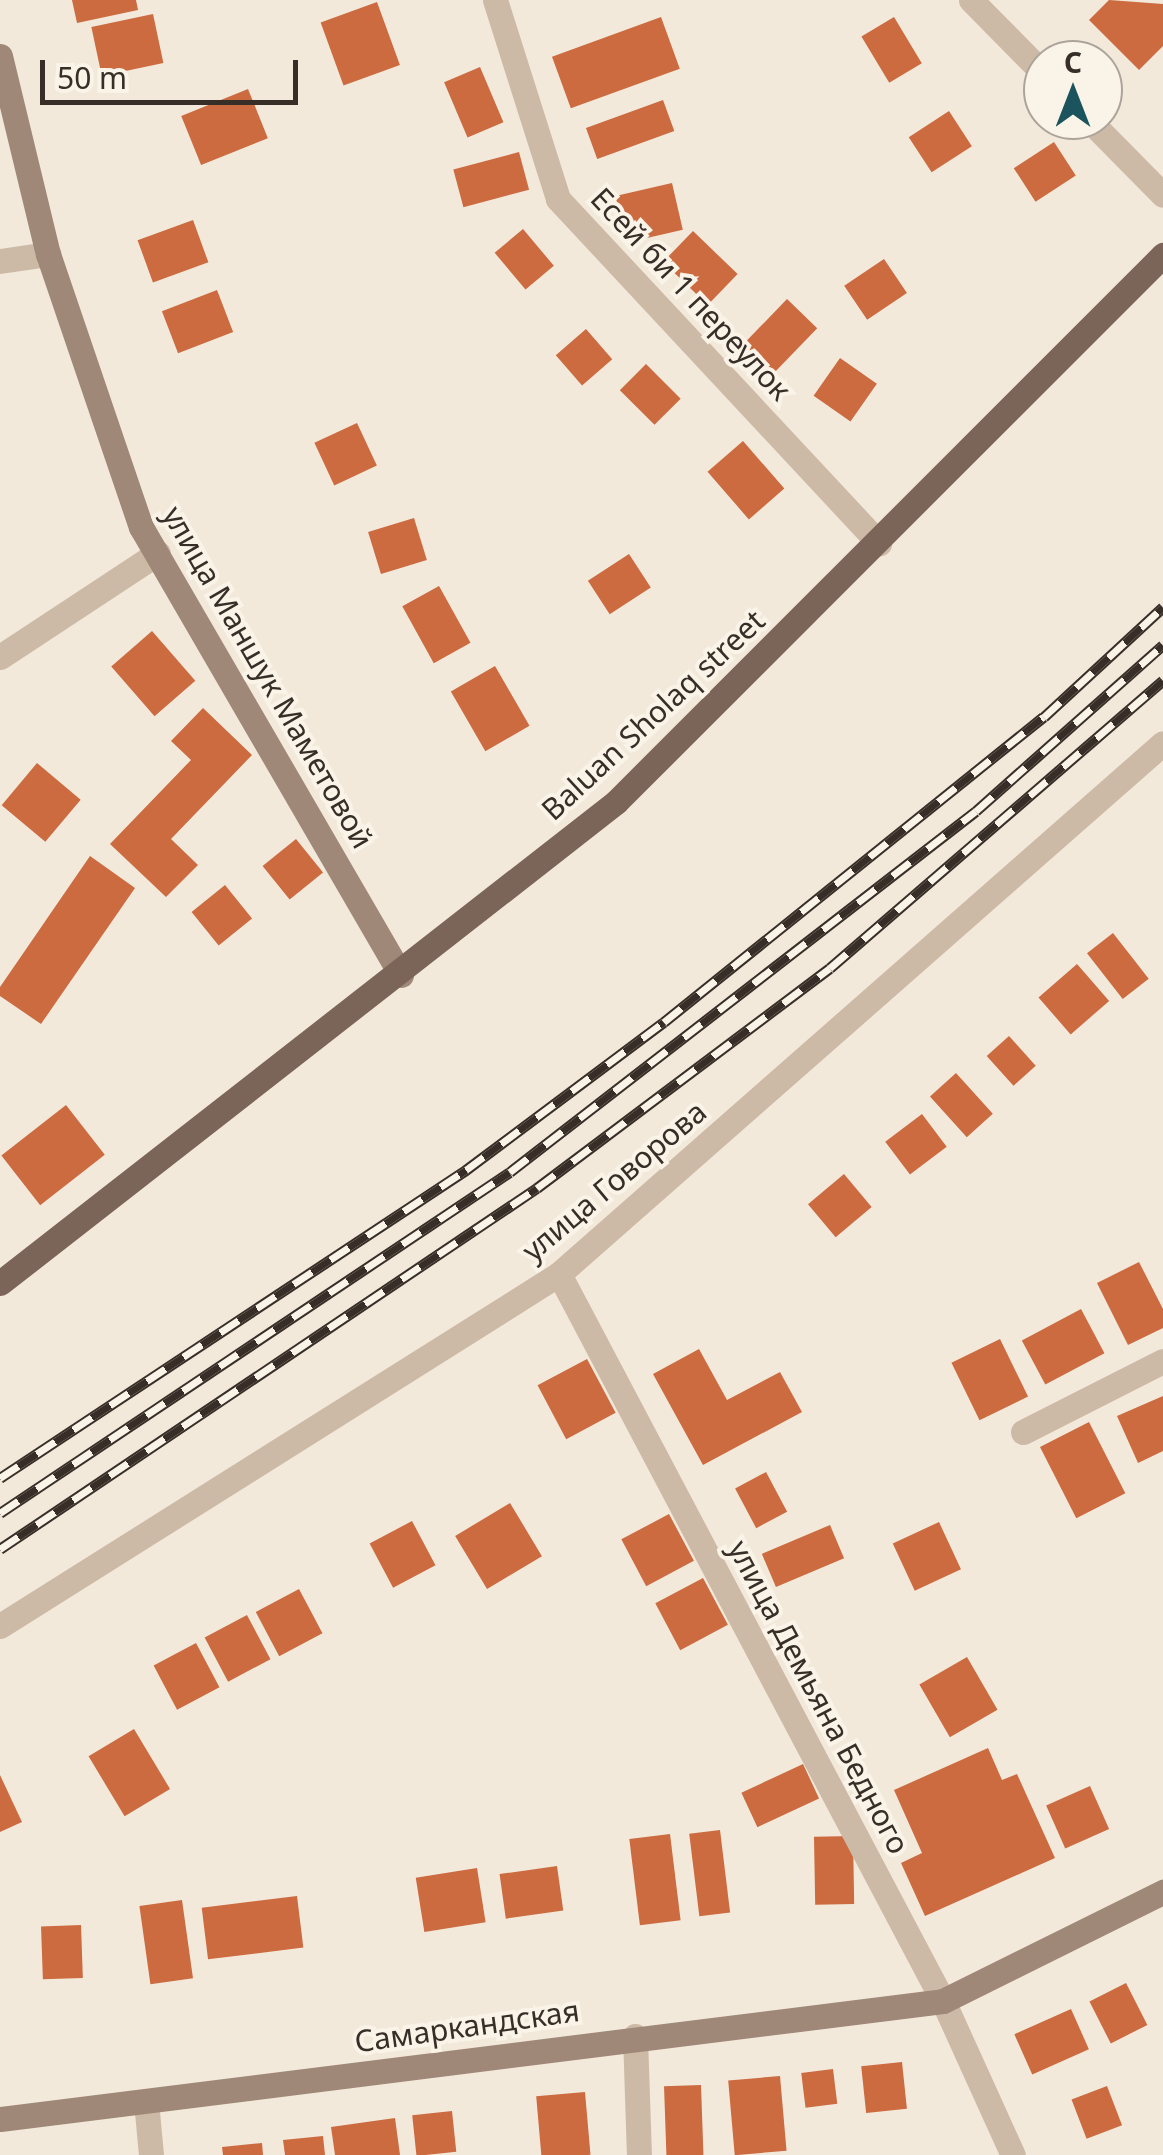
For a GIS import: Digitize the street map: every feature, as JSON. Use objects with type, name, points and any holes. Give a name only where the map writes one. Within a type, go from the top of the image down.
[{"type":"main road","name":"Baluan Sholaq street","points":[[0,1282],[401,975],[616,802],[1163,256]]},
{"type":"street","name":"Есей би 1 переулок","points":[[495,0],[558,199],[879,542]]},
{"type":"street","points":[[971,0],[1023,53]]},
{"type":"street","name":"улица Маншук Маметовой","points":[[0,56],[48,254],[141,526],[401,975]]},
{"type":"street","points":[[1109,140],[1163,195]]},
{"type":"street","points":[[0,261],[48,254]]},
{"type":"street","points":[[0,657],[158,554]]},
{"type":"street","name":"улица Говорова","points":[[0,1626],[559,1274],[1163,742]]},
{"type":"street","name":"улица Демьяна Бедного","points":[[559,1274],[943,2000],[1013,2155]]},
{"type":"street","points":[[1022,1432],[1163,1362]]},
{"type":"street","name":"Самаркандская","points":[[0,2119],[943,2000],[1163,1892]]},
{"type":"street","points":[[634,2036],[639,2155]]},
{"type":"street","points":[[146,2101],[151,2155]]},
{"type":"building","points":[[72,0],[136,0],[138,10],[77,23]]},
{"type":"building","points":[[1109,0],[1163,4],[1163,46],[1139,70],[1123,54],[1123,40],[1109,40],[1089,20]]},
{"type":"building","points":[[377,2],[400,65],[344,85],[321,23]]},
{"type":"building","points":[[153,14],[163,63],[102,76],[91,27]]},
{"type":"building","points":[[661,17],[680,69],[571,108],[552,57]]},
{"type":"building","points":[[894,17],[922,63],[889,83],[861,37]]},
{"type":"building","points":[[480,67],[503,122],[468,137],[444,82]]},
{"type":"building","points":[[248,89],[268,138],[201,165],[181,116]]},
{"type":"building","points":[[663,100],[674,131],[597,159],[586,128]]},
{"type":"building","points":[[949,111],[972,146],[932,172],[909,137]]},
{"type":"building","points":[[1054,142],[1076,176],[1036,202],[1014,168]]},
{"type":"building","points":[[519,152],[529,190],[463,207],[453,170]]},
{"type":"building","points":[[672,183],[683,230],[626,243],[615,196]]},
{"type":"building","points":[[193,220],[208,262],[153,282],[138,240]]},
{"type":"building","points":[[523,229],[554,266],[526,290],[495,253]]},
{"type":"building","points":[[693,231],[738,274],[708,305],[663,262]]},
{"type":"building","points":[[884,259],[907,293],[867,320],[844,286]]},
{"type":"building","points":[[217,290],[233,332],[178,353],[162,311]]},
{"type":"building","points":[[787,299],[817,328],[773,374],[743,345]]},
{"type":"building","points":[[586,329],[612,359],[582,385],[556,355]]},
{"type":"building","points":[[840,358],[877,384],[850,421],[814,396]]},
{"type":"building","points":[[646,364],[681,399],[654,425],[620,390]]},
{"type":"building","points":[[357,423],[377,466],[334,485],[314,443]]},
{"type":"building","points":[[743,441],[784,489],[749,519],[708,472]]},
{"type":"building","points":[[414,518],[427,560],[381,574],[368,532]]},
{"type":"building","points":[[629,554],[651,588],[610,614],[588,581]]},
{"type":"building","points":[[439,586],[471,643],[434,663],[402,606]]},
{"type":"building","points":[[152,631],[195,681],[155,716],[111,666]]},
{"type":"building","points":[[495,666],[530,726],[485,751],[451,692]]},
{"type":"building","points":[[203,708],[252,755],[171,839],[198,865],[166,897],[110,844],[191,760],[171,741]]},
{"type":"building","points":[[37,763],[81,800],[45,842],[2,805]]},
{"type":"building","points":[[296,839],[323,872],[290,899],[263,866]]},
{"type":"building","points":[[90,856],[135,888],[41,1024],[0,996],[0,987]]},
{"type":"building","points":[[225,885],[252,918],[219,945],[192,912]]},
{"type":"building","points":[[1113,933],[1149,979],[1123,999],[1087,953]]},
{"type":"building","points":[[1077,964],[1109,1001],[1071,1034],[1039,997]]},
{"type":"building","points":[[1009,1036],[1036,1066],[1013,1086],[987,1056]]},
{"type":"building","points":[[956,1073],[993,1114],[967,1137],[930,1096]]},
{"type":"building","points":[[66,1105],[105,1155],[40,1205],[1,1155]]},
{"type":"building","points":[[922,1114],[947,1147],[910,1174],[885,1142]]},
{"type":"building","points":[[844,1174],[872,1207],[836,1237],[808,1204]]},
{"type":"building","points":[[1139,1262],[1163,1309],[1163,1328],[1128,1345],[1097,1283]]},
{"type":"building","points":[[1081,1309],[1104,1353],[1045,1385],[1022,1340]]},
{"type":"building","points":[[1000,1339],[1028,1397],[980,1420],[951,1363]]},
{"type":"building","points":[[699,1349],[727,1400],[780,1372],[802,1412],[703,1465],[653,1374]]},
{"type":"building","points":[[587,1359],[616,1413],[566,1439],[538,1385]]},
{"type":"building","points":[[1163,1396],[1163,1451],[1138,1463],[1117,1416]]},
{"type":"building","points":[[1089,1422],[1125,1493],[1076,1518],[1040,1447]]},
{"type":"building","points":[[766,1472],[787,1512],[756,1528],[735,1488]]},
{"type":"building","points":[[510,1503],[542,1556],[487,1589],[455,1536]]},
{"type":"building","points":[[669,1514],[694,1561],[646,1586],[621,1539]]},
{"type":"building","points":[[412,1521],[435,1565],[393,1588],[370,1544]]},
{"type":"building","points":[[939,1522],[961,1569],[915,1591],[893,1544]]},
{"type":"building","points":[[830,1525],[844,1558],[776,1587],[762,1554]]},
{"type":"building","points":[[703,1578],[728,1625],[680,1650],[655,1603]]},
{"type":"building","points":[[299,1589],[322,1633],[279,1656],[256,1612]]},
{"type":"building","points":[[247,1615],[270,1659],[228,1682],[205,1638]]},
{"type":"building","points":[[196,1643],[219,1687],[177,1710],[154,1666]]},
{"type":"building","points":[[967,1657],[997,1710],[950,1737],[919,1684]]},
{"type":"building","points":[[134,1729],[170,1789],[125,1816],[89,1756]]},
{"type":"building","points":[[988,1748],[1002,1780],[1017,1774],[1055,1858],[925,1916],[901,1863],[922,1853],[894,1790]]},
{"type":"building","points":[[803,1764],[819,1798],[757,1827],[741,1793]]},
{"type":"building","points":[[0,1775],[22,1822],[0,1832]]},
{"type":"building","points":[[1090,1786],[1109,1829],[1065,1848],[1046,1806]]},
{"type":"building","points":[[720,1830],[730,1912],[699,1916],[689,1834]]},
{"type":"building","points":[[670,1834],[681,1920],[640,1925],[629,1839]]},
{"type":"building","points":[[853,1836],[854,1904],[815,1905],[814,1837]]},
{"type":"building","points":[[557,1866],[563,1911],[506,1919],[500,1874]]},
{"type":"building","points":[[477,1868],[486,1922],[424,1932],[416,1878]]},
{"type":"building","points":[[297,1896],[303,1948],[208,1959],[202,1908]]},
{"type":"building","points":[[182,1900],[193,1978],[150,1984],[139,1906]]},
{"type":"building","points":[[81,1925],[83,1978],[43,1979],[41,1926]]},
{"type":"building","points":[[1126,1983],[1147,2025],[1111,2043],[1089,2002]]},
{"type":"building","points":[[1071,2009],[1089,2049],[1032,2074],[1014,2034]]},
{"type":"building","points":[[902,2062],[907,2109],[866,2113],[861,2066]]},
{"type":"building","points":[[833,2069],[837,2104],[806,2108],[801,2073]]},
{"type":"building","points":[[780,2076],[787,2151],[735,2155],[728,2081]]},
{"type":"building","points":[[701,2085],[703,2155],[666,2155],[664,2086]]},
{"type":"building","points":[[1107,2086],[1122,2125],[1087,2139],[1072,2100]]},
{"type":"building","points":[[585,2092],[590,2155],[541,2155],[536,2096]]},
{"type":"building","points":[[452,2111],[456,2152],[416,2155],[412,2115]]},
{"type":"building","points":[[395,2118],[400,2155],[335,2155],[331,2127]]},
{"type":"building","points":[[323,2136],[325,2155],[285,2155],[283,2140]]},
{"type":"building","points":[[262,2143],[263,2155],[223,2155],[222,2147]]},
{"type":"railway","points":[[0,1478],[466,1170],[664,1022],[1044,717],[1163,607]]},
{"type":"railway","points":[[0,1513],[510,1172],[976,811],[1163,645]]},
{"type":"railway","points":[[0,1549],[537,1188],[830,968],[1163,681]]}]
